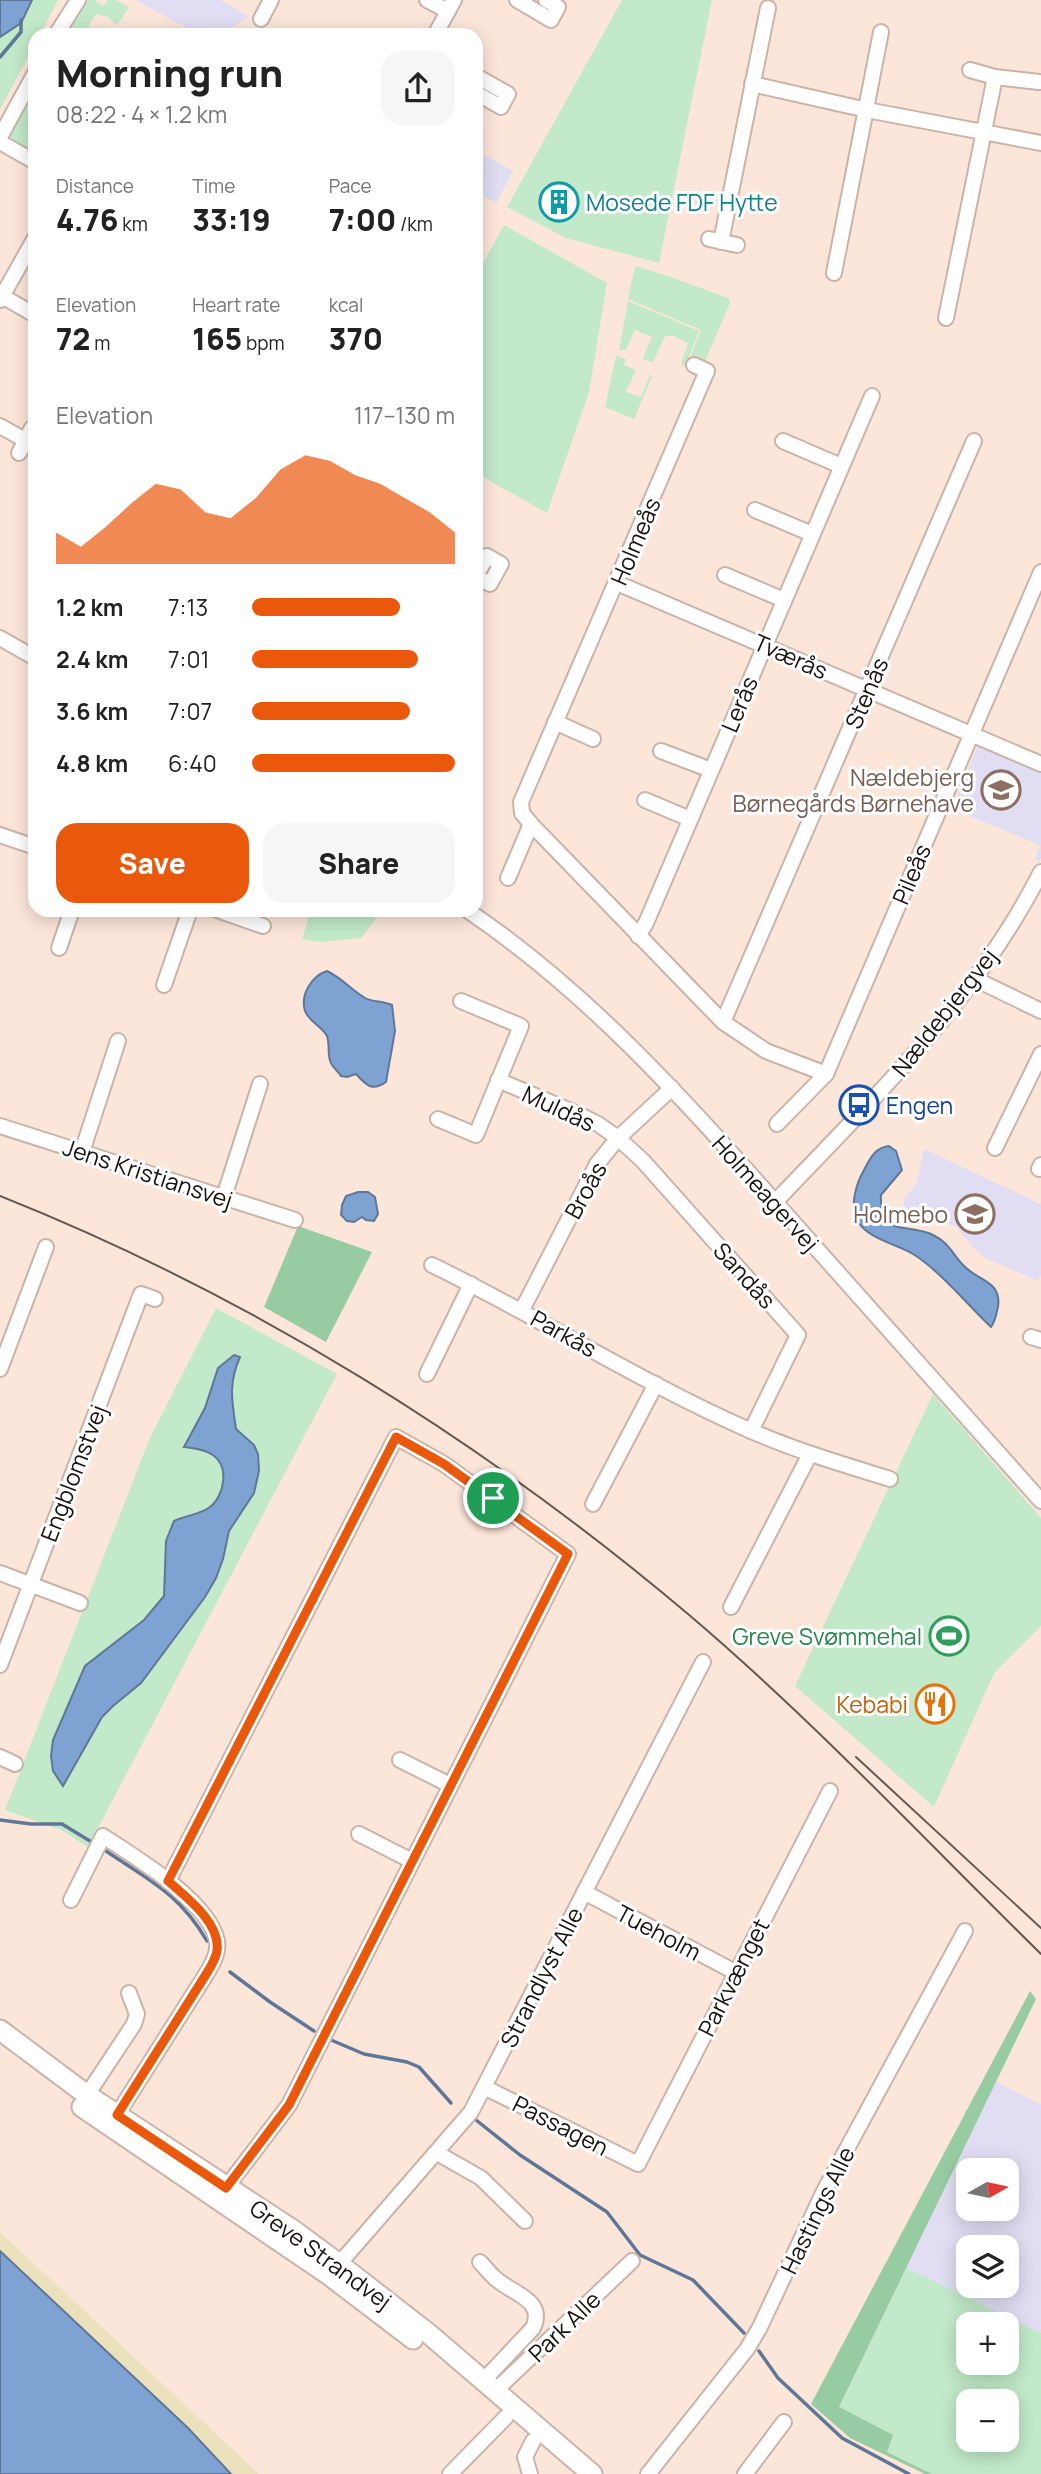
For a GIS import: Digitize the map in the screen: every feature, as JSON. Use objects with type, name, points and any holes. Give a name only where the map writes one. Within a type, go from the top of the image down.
[{"type":"main road","name":"Greve Strandvej","points":[[0,2030],[87,2095],[293,2230],[339,2264],[592,2474]]},
{"type":"main road","name":"Greve Strandvej","points":[[0,2046],[103,2123],[330,2276],[422,2346],[572,2474]]},
{"type":"street","points":[[60,28],[78,0]]},
{"type":"street","points":[[261,19],[271,0]]},
{"type":"street","points":[[427,0],[451,6],[439,28]]},
{"type":"street","points":[[517,0],[551,20],[558,7],[546,0]]},
{"type":"street","points":[[737,245],[715,241],[768,8]]},
{"type":"street","points":[[834,273],[881,32]]},
{"type":"street","points":[[970,70],[995,77],[1039,82]]},
{"type":"street","points":[[946,318],[995,77]]},
{"type":"street","points":[[483,80],[508,94],[501,107],[483,97]]},
{"type":"street","points":[[752,85],[1041,143]]},
{"type":"street","points":[[0,136],[28,86]]},
{"type":"street","points":[[0,142],[28,158]]},
{"type":"street","points":[[28,250],[1,298],[28,312]]},
{"type":"street","name":"Holmeås","points":[[531,824],[523,814],[521,802],[707,370],[694,365]]},
{"type":"street","name":"Lerås","points":[[638,936],[872,396]]},
{"type":"street","points":[[0,426],[25,440]]},
{"type":"street","points":[[783,441],[841,466]]},
{"type":"street","name":"Stenås","points":[[723,1022],[974,441]]},
{"type":"street","points":[[755,510],[812,534]]},
{"type":"street","name":"Pileås","points":[[777,1125],[826,1074],[1041,572]]},
{"type":"street","points":[[725,575],[784,600]]},
{"type":"street","name":"Tværås","points":[[617,583],[1041,764]]},
{"type":"street","points":[[0,638],[28,654]]},
{"type":"street","points":[[555,722],[593,739]]},
{"type":"street","points":[[661,751],[711,770]]},
{"type":"street","points":[[645,800],[690,819]]},
{"type":"street","points":[[508,878],[531,824],[723,1022],[766,1051],[826,1074]]},
{"type":"street","points":[[0,835],[28,842]]},
{"type":"street","name":"Nældebjergvej","points":[[775,1202],[925,1042],[975,979],[1012,924],[1041,872]]},
{"type":"street","points":[[59,948],[70,917]]},
{"type":"street","points":[[164,985],[188,917]]},
{"type":"street","points":[[238,917],[263,926]]},
{"type":"street","name":"Holmeagervej","points":[[477,917],[540,963],[590,1005],[672,1088],[1041,1501]]},
{"type":"street","points":[[975,979],[1041,1011]]},
{"type":"street","name":"Muldås","points":[[438,1119],[476,1135],[521,1026],[461,1001]]},
{"type":"street","points":[[82,1152],[118,1041]]},
{"type":"street","points":[[995,1149],[1041,1054]]},
{"type":"street","name":"Muldås","points":[[498,1080],[578,1114],[618,1138]]},
{"type":"street","points":[[224,1197],[260,1084]]},
{"type":"street","name":"Broås","points":[[522,1310],[597,1164],[618,1138],[672,1088]]},
{"type":"street","name":"Jens Kristiansvej","points":[[0,1126],[295,1220]]},
{"type":"street","name":"Sandås","points":[[618,1138],[643,1161],[798,1335],[751,1431]]},
{"type":"street","points":[[0,1369],[47,1247]]},
{"type":"street","name":"Parkås","points":[[432,1265],[522,1310],[656,1384],[751,1431],[810,1454],[890,1479]]},
{"type":"street","points":[[427,1374],[471,1284]]},
{"type":"street","name":"Engblomstvej","points":[[0,1665],[141,1294],[155,1299]]},
{"type":"street","points":[[593,1503],[656,1384]]},
{"type":"street","points":[[168,1881],[396,1437],[444,1464],[568,1554],[289,2105],[226,2188]]},
{"type":"street","points":[[731,1607],[810,1454]]},
{"type":"street","points":[[0,1573],[80,1603]]},
{"type":"street","name":"Strandlyst Alle","points":[[339,2264],[463,2123],[703,1662]]},
{"type":"street","points":[[0,1757],[16,1764]]},
{"type":"street","points":[[400,1759],[450,1785]]},
{"type":"street","name":"Parkvænget","points":[[638,2164],[830,1791]]},
{"type":"street","points":[[359,1834],[411,1861]]},
{"type":"street","points":[[71,1900],[103,1836],[168,1881],[195,1905],[217,1942],[215,1960],[117,2115]]},
{"type":"street","name":"Tueholm","points":[[584,1892],[735,1972]]},
{"type":"street","name":"Hastings Alle","points":[[648,2474],[747,2349],[759,2329],[824,2192],[965,1931]]},
{"type":"street","points":[[87,2095],[134,2024],[137,2014],[129,1993]]},
{"type":"street","name":"Passagen","points":[[484,2087],[638,2164]]},
{"type":"street","points":[[437,2153],[481,2178],[525,2221]]},
{"type":"street","name":"Park Alle","points":[[489,2386],[632,2261]]},
{"type":"street","points":[[480,2262],[497,2281],[510,2287],[531,2304],[537,2319],[489,2386]]},
{"type":"street","points":[[450,2474],[506,2417]]},
{"type":"street","points":[[745,2474],[784,2422]]},
{"type":"street","points":[[530,2474],[525,2457],[533,2441]]},
{"type":"shaded area","points":[[135,0],[220,0],[249,16],[231,28],[187,28]]},
{"type":"shaded area","points":[[483,154],[513,171],[496,203],[483,195]]},
{"type":"shaded area","name":"Nældebjerg Børnegårds Børnehave","points":[[978,745],[1041,771],[1041,858],[1039,862],[1035,859],[1040,845],[952,809]]},
{"type":"shaded area","name":"Holmebo","points":[[924,1149],[1041,1204],[1041,1275],[1038,1281],[987,1259],[971,1246],[957,1227],[941,1220],[912,1216],[906,1212],[903,1206],[905,1198],[916,1184]]},
{"type":"shaded area","points":[[995,2081],[1041,2104],[1041,2474],[932,2474],[839,2407],[956,2162],[956,2221],[1019,2221],[1019,2158],[958,2158]]},
{"type":"green space","points":[[0,0],[58,0],[44,28],[28,28],[28,57],[0,109]]},
{"type":"green space","points":[[88,0],[95,0],[103,6],[108,0],[116,0],[129,7],[117,25],[108,17],[96,14],[89,24],[90,28],[71,28]]},
{"type":"green space","points":[[622,0],[712,0],[659,263],[566,238],[507,207]]},
{"type":"green space","points":[[28,98],[28,152],[11,137],[14,121]]},
{"type":"green space","points":[[504,225],[607,283],[589,392],[547,513],[483,477],[483,263]]},
{"type":"green space","points":[[635,266],[728,298],[730,303],[705,361],[691,355],[701,330],[628,299]]},
{"type":"green space","points":[[628,301],[699,331],[685,366],[681,364],[688,343],[673,336],[665,336],[653,362],[643,358],[652,337],[635,330],[626,350],[619,350]]},
{"type":"green space","points":[[616,356],[626,359],[624,365],[636,370],[626,392],[641,397],[650,375],[652,376],[634,419],[605,407]]},
{"type":"green space","points":[[309,917],[376,917],[361,938],[320,942],[302,939]]},
{"type":"green space","points":[[298,1226],[372,1252],[326,1342],[264,1307]]},
{"type":"green space","points":[[216,1308],[337,1374],[88,1847],[61,1830],[5,1810],[149,1440]]},
{"type":"green space","points":[[933,1394],[1041,1518],[1041,1626],[994,1673],[934,1807],[795,1686]]},
{"type":"green space","points":[[1030,1991],[1036,1999],[959,2158],[956,2158],[956,2165],[839,2407],[893,2435],[887,2452],[932,2474],[925,2474],[850,2438],[811,2404]]},
{"type":"green space","points":[[906,2268],[956,2292],[956,2298],[968,2298],[997,2312],[956,2312],[956,2375],[1019,2375],[1019,2322],[1041,2333],[1041,2474],[932,2474],[887,2452],[839,2407]]},
{"type":"sand","points":[[0,2232],[259,2474],[231,2474],[188,2428],[0,2251]]},
{"type":"water","points":[[0,0],[32,0],[21,23],[0,37]]},
{"type":"water","points":[[327,971],[365,998],[392,1005],[395,1031],[386,1082],[377,1087],[370,1086],[356,1074],[341,1076],[330,1060],[327,1036],[305,1011],[304,998],[308,986]]},
{"type":"water","points":[[889,1146],[896,1151],[902,1170],[881,1195],[885,1218],[897,1227],[924,1231],[938,1238],[963,1265],[992,1286],[998,1298],[998,1307],[991,1327],[923,1261],[869,1233],[858,1222],[854,1203],[858,1182],[873,1155]]},
{"type":"water","points":[[368,1192],[375,1197],[378,1214],[374,1221],[362,1217],[354,1222],[347,1221],[341,1215],[346,1196]]},
{"type":"water","points":[[234,1355],[240,1357],[232,1384],[236,1429],[254,1445],[258,1454],[259,1471],[254,1493],[229,1531],[223,1559],[205,1597],[141,1683],[102,1717],[63,1786],[53,1771],[53,1740],[85,1666],[144,1620],[164,1596],[166,1541],[174,1521],[207,1509],[215,1502],[222,1488],[223,1472],[217,1459],[205,1451],[184,1447],[205,1408],[218,1368]]},
{"type":"water","points":[[0,2251],[188,2428],[231,2474],[0,2474]]},
{"type":"waterway","points":[[0,57],[21,32],[21,20]]},
{"type":"waterway","points":[[0,1820],[62,1824],[90,1841]]},
{"type":"waterway","points":[[106,1851],[175,1900],[207,1941]]},
{"type":"waterway","points":[[230,1972],[314,2031]]},
{"type":"waterway","points":[[331,2040],[364,2054],[407,2062],[419,2067],[451,2103]]},
{"type":"waterway","points":[[476,2120],[520,2155],[607,2212],[640,2255],[693,2280],[744,2333]]},
{"type":"waterway","points":[[759,2351],[778,2378],[842,2438],[909,2474]]},
{"type":"tram line","points":[[0,1196],[185,1279],[274,1327],[446,1432],[529,1490],[610,1550],[734,1654],[824,1738],[1041,1954]]},
{"type":"tram line","points":[[856,1757],[1041,1928]]},
{"type":"place","name":"Mosede FDF Hytte","points":[[559,202]]},
{"type":"place","name":"Nældebjerg Børnegårds Børnehave","points":[[1001,790]]},
{"type":"place","name":"Engen","points":[[859,1105]]},
{"type":"place","name":"Holmebo","points":[[975,1214]]},
{"type":"place","name":"Greve Svømmehal","points":[[949,1636]]},
{"type":"place","name":"Kebabi","points":[[935,1704]]},
{"type":"route","points":[[396,1437],[444,1464],[493,1498],[568,1554],[289,2105],[226,2188],[117,2115],[215,1960],[217,1942],[214,1933],[195,1905],[168,1881],[396,1437]]}]
